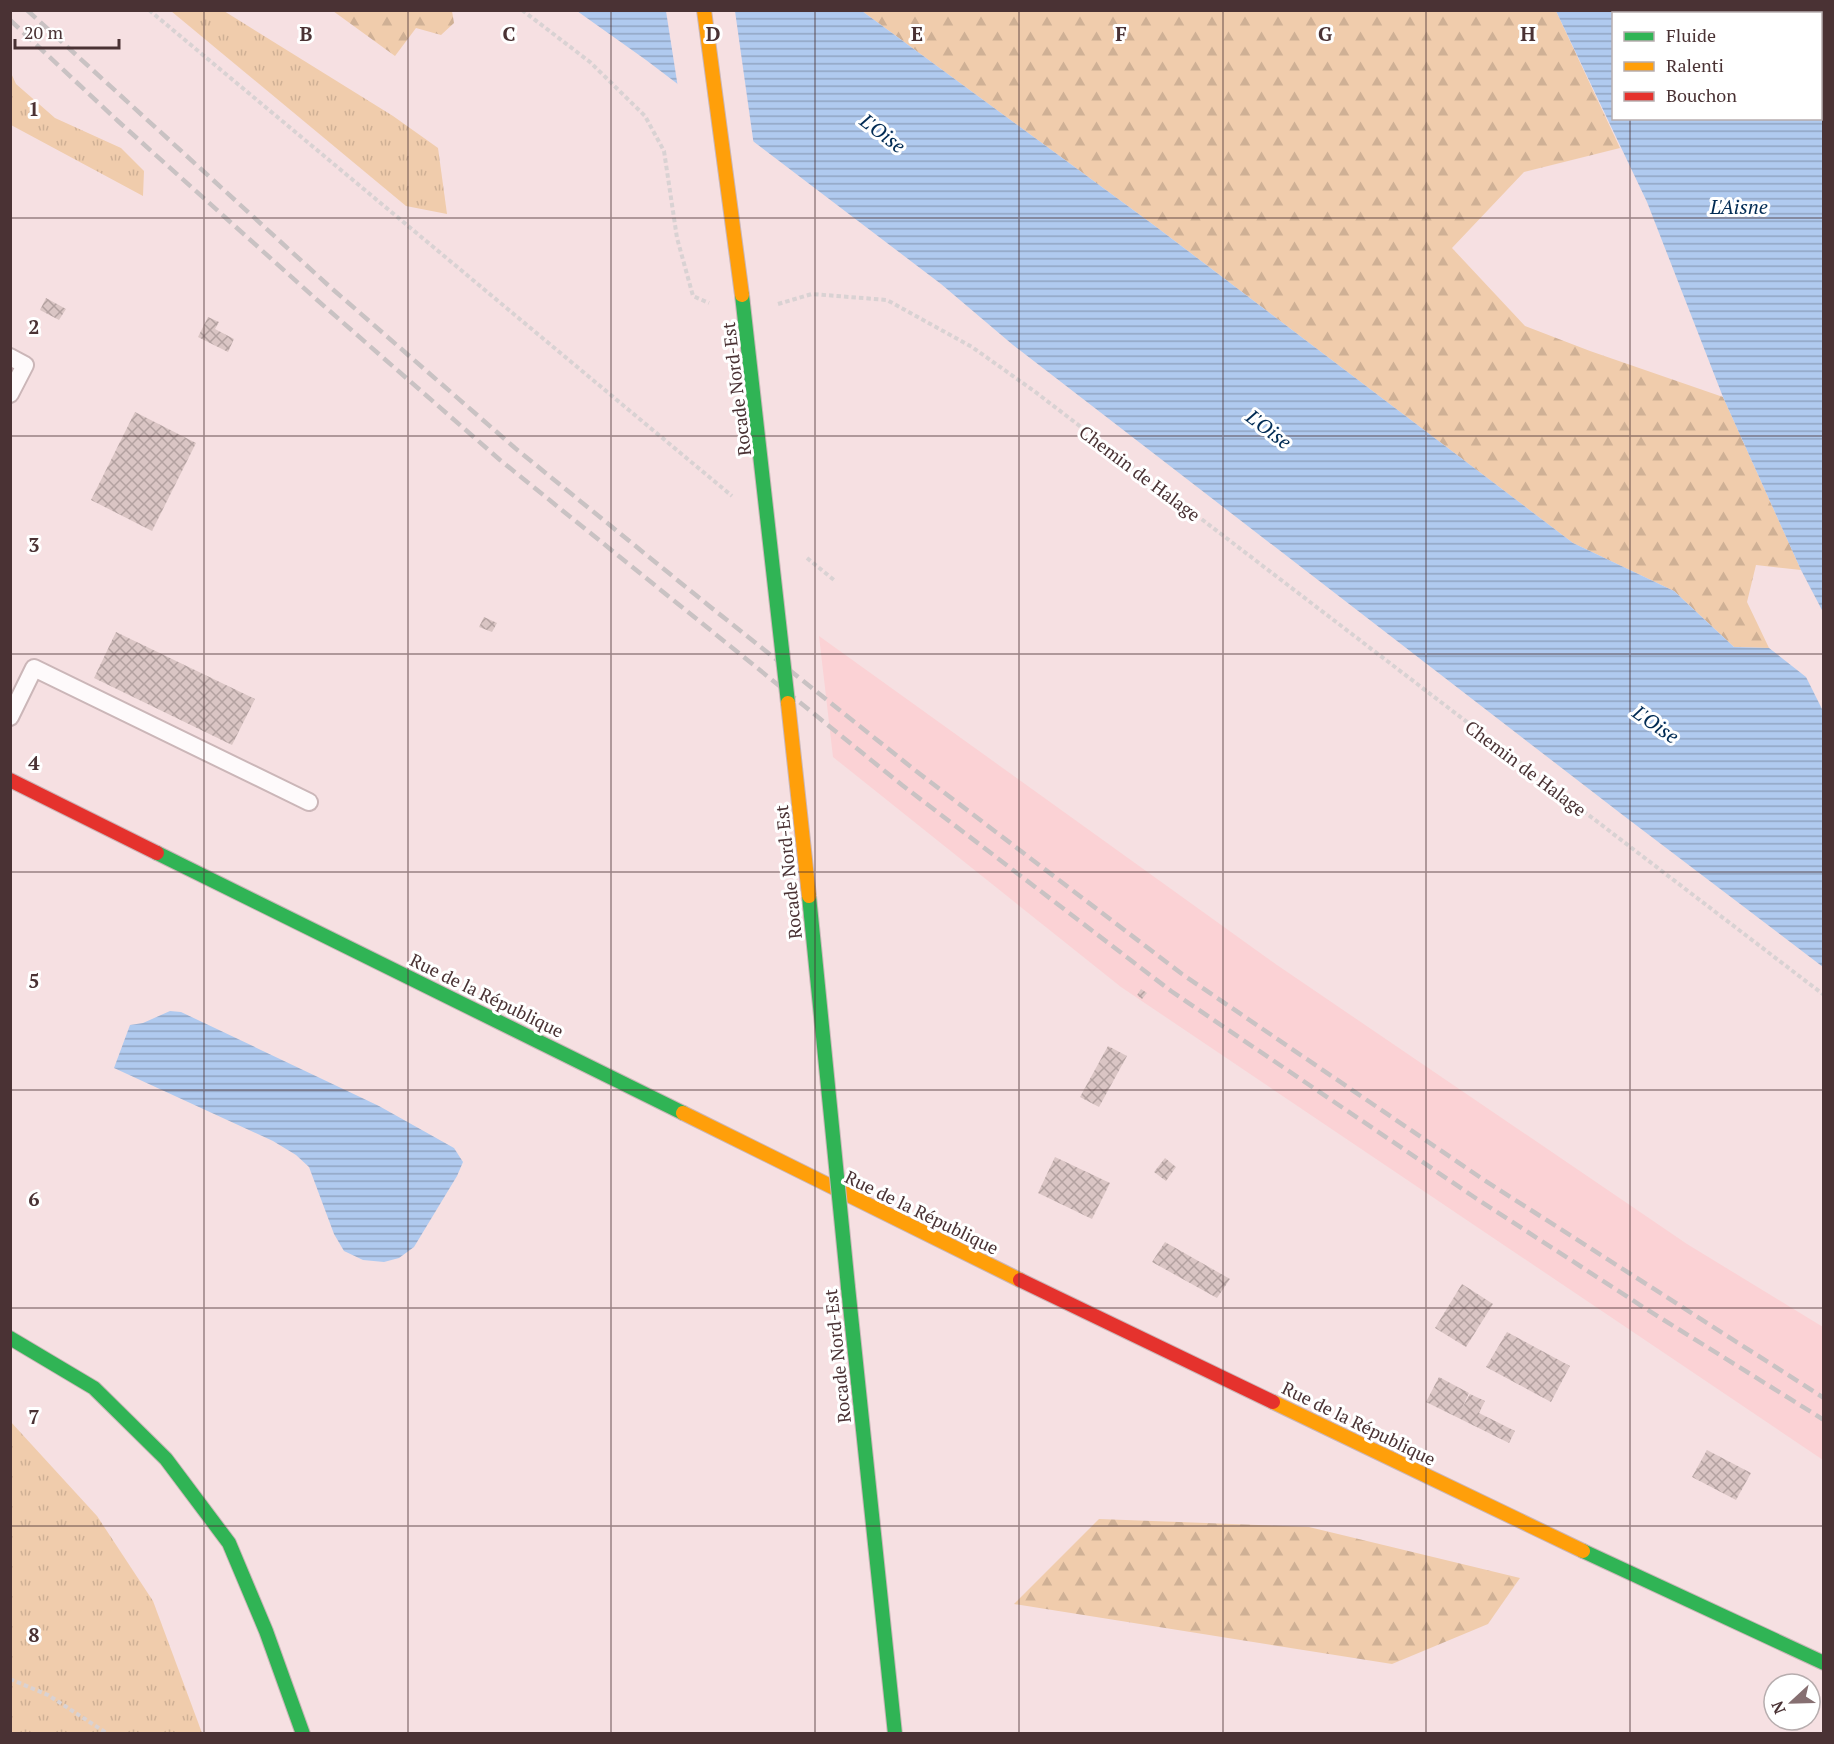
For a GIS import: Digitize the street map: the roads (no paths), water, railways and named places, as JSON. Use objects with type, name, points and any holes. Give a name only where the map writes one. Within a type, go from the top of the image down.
[{"type":"main road","name":"Rocade Nord-Est","points":[[704,10],[752,363],[895,1733]]},
{"type":"main road","name":"Rue de la République","points":[[10,780],[924,1233],[1546,1534],[1824,1663]]},
{"type":"main road","points":[[10,1338],[94,1388],[166,1459],[229,1543],[266,1631],[303,1734]]},
{"type":"lane","points":[[10,357],[25,365],[10,394]]},
{"type":"lane","points":[[10,717],[34,668],[309,802]]},
{"type":"water","name":"L'Oise","points":[[577,11],[862,11],[1155,226],[1573,543],[1674,591],[1734,647],[1769,648],[1806,677],[1823,711],[1823,967],[1013,345],[941,284],[646,60]]},
{"type":"water","name":"L'Aisne","points":[[1556,11],[1823,11],[1823,612],[1801,570],[1723,397],[1647,202]]},
{"type":"water","points":[[170,1011],[181,1012],[379,1106],[454,1148],[463,1162],[414,1247],[399,1258],[384,1262],[363,1260],[344,1251],[334,1234],[309,1167],[296,1155],[273,1141],[114,1068],[130,1025],[143,1023]]},
{"type":"railway","points":[[27,10],[329,286],[515,448],[916,771],[1182,974],[1484,1180],[1824,1398]]},
{"type":"railway","points":[[10,20],[119,122],[316,299],[500,460],[902,785],[1171,991],[1474,1197],[1643,1307],[1824,1420]]}]
